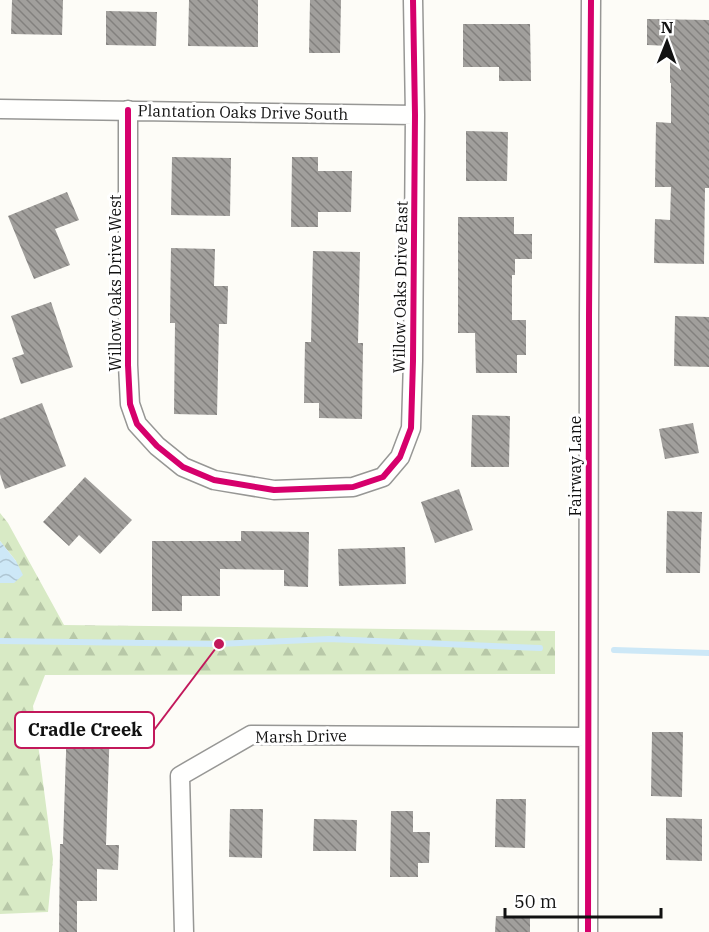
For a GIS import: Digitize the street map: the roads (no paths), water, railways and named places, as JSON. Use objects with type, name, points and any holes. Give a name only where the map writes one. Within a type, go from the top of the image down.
[{"type":"street","name":"Willow Oaks Drive East","points":[[400,457],[411,428],[413,361],[415,115],[413,0]]},
{"type":"street","name":"Fairway Lane","points":[[588,932],[591,0]]},
{"type":"street","name":"Plantation Oaks Drive South","points":[[0,109],[415,115]]},
{"type":"street","name":"Willow Oaks Drive West","points":[[128,110],[130,404],[137,424],[157,446],[183,467],[214,480],[274,490],[353,487],[383,477],[400,457]]},
{"type":"street","name":"Marsh Drive","points":[[184,932],[180,776],[251,735],[588,737]]},
{"type":"water","points":[[0,541],[16,561],[23,575],[14,583],[0,583]]},
{"type":"waterway","points":[[0,641],[219,644],[329,639],[540,648]]},
{"type":"waterway","points":[[614,650],[709,653]]},
{"type":"place","name":"Cradle Creek","points":[[219,644]]}]
